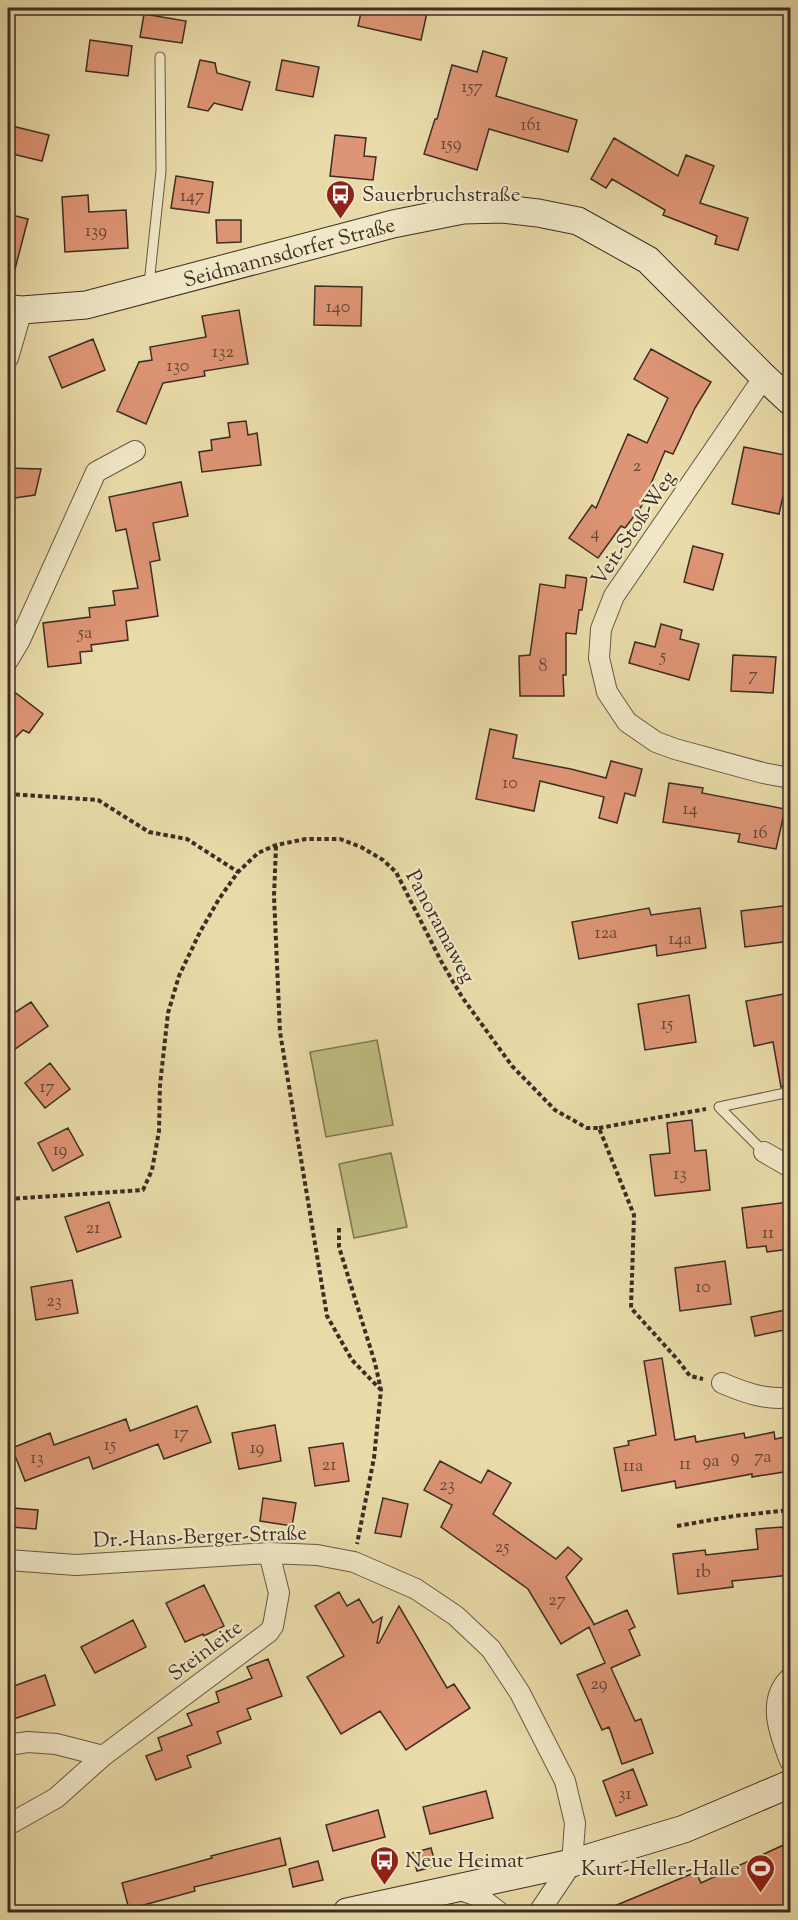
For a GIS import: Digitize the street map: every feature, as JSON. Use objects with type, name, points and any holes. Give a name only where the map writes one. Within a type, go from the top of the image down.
[{"type":"street","name":"Seidmannsdorfer Straße","points":[[15,309],[86,305],[393,224],[463,210],[503,208],[578,221],[648,260],[764,378],[790,401]]},
{"type":"street","points":[[8,358],[15,309]]},
{"type":"street","name":"Veit-Stoß-Weg","points":[[764,378],[614,596],[601,629],[598,658],[607,693],[627,722],[656,742],[763,773],[790,778]]},
{"type":"street","points":[[8,660],[20,640],[96,472],[135,451]]},
{"type":"street","points":[[764,1152],[790,1167]]},
{"type":"street","points":[[722,1383],[743,1393],[780,1399],[790,1397]]},
{"type":"street","name":"Dr.-Hans-Berger-Straße","points":[[8,1560],[76,1565],[269,1553],[317,1555],[354,1562],[416,1589],[456,1616],[491,1649],[520,1693],[565,1781],[575,1823],[572,1863]]},
{"type":"street","name":"Steinleite","points":[[8,1825],[56,1798],[103,1756],[269,1632],[273,1626],[279,1593],[269,1553]]},
{"type":"street","points":[[790,1678],[783,1685],[776,1702],[776,1717],[790,1761]]},
{"type":"street","points":[[8,1745],[28,1742],[56,1744],[103,1756]]},
{"type":"street","points":[[347,1912],[572,1863],[684,1829],[790,1784]]},
{"type":"street","points":[[539,1912],[572,1863]]},
{"type":"street","points":[[457,1889],[478,1896],[499,1912]]},
{"type":"lane","points":[[148,289],[161,171],[160,57]]},
{"type":"lane","points":[[719,1107],[790,1092]]},
{"type":"lane","points":[[719,1107],[764,1152]]},
{"type":"path","points":[[8,794],[98,800],[149,832],[187,839],[238,872]]},
{"type":"path","name":"Panoramaweg","points":[[8,1199],[144,1190],[152,1170],[159,1131],[160,1084],[168,1012],[179,976],[200,932],[238,872],[258,853],[276,845],[306,839],[340,839],[361,847],[383,860],[396,872],[441,962],[462,997],[512,1066],[555,1110],[587,1128],[599,1128]]},
{"type":"path","points":[[276,845],[274,896],[280,1032],[327,1316],[352,1360],[381,1390]]},
{"type":"path","points":[[719,1107],[599,1128],[634,1215],[631,1308],[690,1376],[722,1383]]},
{"type":"path","points":[[339,1228],[339,1247],[375,1363],[381,1390],[374,1458],[354,1562]]},
{"type":"path","points":[[677,1526],[734,1516],[790,1510]]},
{"type":"shaded area","points":[[377,1040],[393,1125],[326,1137],[310,1052]]},
{"type":"shaded area","points":[[391,1153],[407,1227],[354,1238],[339,1164]]},
{"type":"building","points":[[362,8],[428,8],[421,40],[358,26]]},
{"type":"building","points":[[144,14],[186,21],[182,43],[140,37]]},
{"type":"building","points":[[90,40],[132,46],[128,76],[86,71]]},
{"type":"building","points":[[483,51],[507,58],[496,96],[577,120],[568,152],[489,129],[477,170],[424,154],[435,119],[437,119],[452,65],[477,72]]},
{"type":"building","points":[[200,60],[215,63],[217,73],[250,82],[242,110],[214,103],[208,111],[188,107]]},
{"type":"building","points":[[282,60],[319,67],[313,97],[276,90]]},
{"type":"building","points":[[8,125],[49,135],[42,161],[8,153]]},
{"type":"building","points":[[335,135],[366,138],[364,156],[376,157],[373,180],[330,176]]},
{"type":"building","points":[[614,138],[678,176],[686,155],[714,166],[700,203],[748,218],[738,250],[715,244],[717,236],[663,215],[665,210],[612,179],[606,188],[591,179]]},
{"type":"building","points":[[176,176],[213,182],[209,213],[171,208]]},
{"type":"building","points":[[88,195],[89,212],[126,210],[128,248],[65,252],[62,197]]},
{"type":"building","points":[[8,214],[28,219],[14,273],[8,272]]},
{"type":"building","points":[[216,220],[241,220],[241,242],[217,243]]},
{"type":"building","points":[[315,286],[362,287],[361,326],[314,325]]},
{"type":"building","points":[[239,310],[248,364],[204,371],[205,376],[163,383],[146,424],[117,411],[139,362],[152,360],[150,347],[206,337],[202,316]]},
{"type":"building","points":[[93,339],[105,370],[62,388],[49,357]]},
{"type":"building","points":[[651,349],[711,382],[695,408],[673,454],[665,451],[641,507],[625,528],[621,526],[598,558],[569,538],[592,505],[596,508],[628,434],[647,443],[668,398],[634,379]]},
{"type":"building","points":[[246,421],[248,435],[257,433],[261,465],[202,472],[199,452],[212,450],[211,440],[230,437],[228,423]]},
{"type":"building","points":[[744,447],[790,456],[790,484],[786,483],[779,514],[732,504]]},
{"type":"building","points":[[8,468],[41,469],[35,495],[8,499]]},
{"type":"building","points":[[181,482],[188,516],[153,523],[160,560],[150,562],[158,616],[126,621],[128,640],[91,645],[92,651],[80,652],[81,663],[48,667],[43,623],[90,617],[89,608],[115,605],[113,591],[138,588],[126,529],[116,531],[109,497]]},
{"type":"building","points":[[693,546],[723,554],[713,590],[684,582]]},
{"type":"building","points":[[566,575],[587,578],[576,634],[566,633],[564,696],[520,696],[519,656],[530,655],[540,584],[565,588]]},
{"type":"building","points":[[661,624],[682,630],[680,639],[699,644],[689,680],[629,663],[635,642],[655,647]]},
{"type":"building","points":[[733,655],[776,657],[773,693],[731,691]]},
{"type":"building","points":[[8,687],[43,714],[29,733],[23,730],[8,745]]},
{"type":"building","points":[[490,729],[517,735],[513,758],[606,778],[611,761],[642,769],[635,796],[625,793],[617,823],[599,818],[604,797],[540,781],[534,811],[476,799]]},
{"type":"building","points":[[669,783],[703,788],[702,793],[785,809],[776,849],[738,842],[740,834],[663,822]]},
{"type":"building","points":[[790,905],[790,941],[745,947],[741,911]]},
{"type":"building","points":[[649,908],[651,915],[700,908],[706,948],[657,956],[656,945],[579,959],[572,922]]},
{"type":"building","points":[[790,993],[790,1085],[781,1087],[773,1042],[754,1046],[746,1001]]},
{"type":"building","points":[[689,995],[696,1042],[645,1050],[638,1004]]},
{"type":"building","points":[[31,1002],[48,1026],[8,1054],[8,1017]]},
{"type":"building","points":[[50,1063],[70,1089],[45,1108],[25,1083]]},
{"type":"building","points":[[692,1120],[695,1151],[706,1150],[710,1190],[655,1196],[650,1155],[670,1153],[667,1123]]},
{"type":"building","points":[[68,1128],[83,1155],[53,1171],[38,1143]]},
{"type":"building","points":[[109,1202],[121,1237],[77,1252],[65,1217]]},
{"type":"building","points":[[788,1202],[790,1204],[790,1249],[767,1252],[766,1246],[747,1248],[742,1208]]},
{"type":"building","points":[[725,1261],[731,1304],[680,1311],[675,1268]]},
{"type":"building","points":[[72,1280],[78,1313],[36,1320],[31,1287]]},
{"type":"building","points":[[790,1309],[790,1329],[755,1336],[751,1317]]},
{"type":"building","points":[[662,1358],[675,1440],[695,1436],[696,1442],[744,1433],[745,1438],[774,1432],[775,1439],[790,1436],[790,1471],[752,1477],[752,1474],[676,1488],[675,1481],[622,1491],[614,1448],[629,1445],[628,1441],[656,1435],[644,1361]]},
{"type":"building","points":[[197,1406],[211,1442],[164,1459],[158,1444],[93,1469],[89,1457],[25,1481],[12,1448],[50,1433],[54,1445],[126,1419],[130,1431]]},
{"type":"building","points":[[275,1425],[281,1461],[239,1469],[232,1433]]},
{"type":"building","points":[[343,1443],[349,1481],[315,1486],[309,1448]]},
{"type":"building","points":[[440,1461],[481,1483],[488,1470],[511,1483],[493,1514],[556,1559],[568,1547],[582,1559],[566,1577],[593,1625],[627,1610],[635,1627],[629,1630],[640,1655],[611,1668],[635,1721],[641,1719],[653,1753],[622,1764],[609,1727],[602,1730],[577,1675],[605,1663],[589,1627],[561,1644],[528,1589],[441,1527],[452,1505],[424,1490]]},
{"type":"building","points":[[263,1498],[296,1503],[292,1526],[260,1521]]},
{"type":"building","points":[[383,1498],[408,1504],[401,1537],[375,1533]]},
{"type":"building","points":[[13,1508],[38,1510],[36,1529],[11,1527]]},
{"type":"building","points":[[783,1527],[784,1532],[790,1531],[790,1575],[732,1581],[733,1587],[678,1594],[673,1554],[705,1550],[706,1555],[758,1549],[756,1529]]},
{"type":"building","points":[[204,1585],[224,1626],[185,1642],[166,1603]]},
{"type":"building","points":[[339,1592],[347,1606],[359,1599],[373,1623],[382,1617],[377,1643],[399,1606],[447,1688],[454,1684],[470,1708],[406,1750],[380,1711],[341,1734],[307,1677],[344,1656],[315,1606]]},
{"type":"building","points":[[133,1620],[146,1647],[95,1673],[81,1647]]},
{"type":"building","points":[[268,1659],[282,1696],[247,1709],[251,1719],[217,1732],[221,1743],[187,1756],[191,1767],[156,1780],[146,1756],[162,1750],[158,1738],[192,1725],[187,1714],[219,1702],[216,1692],[252,1678],[247,1667]]},
{"type":"building","points":[[45,1675],[55,1705],[8,1721],[8,1688]]},
{"type":"building","points":[[633,1769],[647,1805],[616,1816],[603,1781]]},
{"type":"building","points":[[486,1791],[493,1818],[430,1834],[423,1807]]},
{"type":"building","points":[[378,1810],[385,1837],[333,1851],[326,1825]]},
{"type":"building","points":[[280,1838],[286,1865],[194,1887],[195,1891],[129,1909],[122,1883]]},
{"type":"building","points":[[790,1842],[790,1912],[600,1912],[696,1872],[701,1883]]},
{"type":"building","points":[[431,1848],[436,1866],[417,1871],[412,1853]]},
{"type":"building","points":[[318,1861],[323,1880],[293,1887],[289,1869]]},
{"type":"place","name":"Sauerbruchstraße","points":[[341,220]]},
{"type":"place","name":"Neue Heimat","points":[[384,1886]]},
{"type":"place","name":"Kurt-Heller-Halle","points":[[761,1894]]}]
